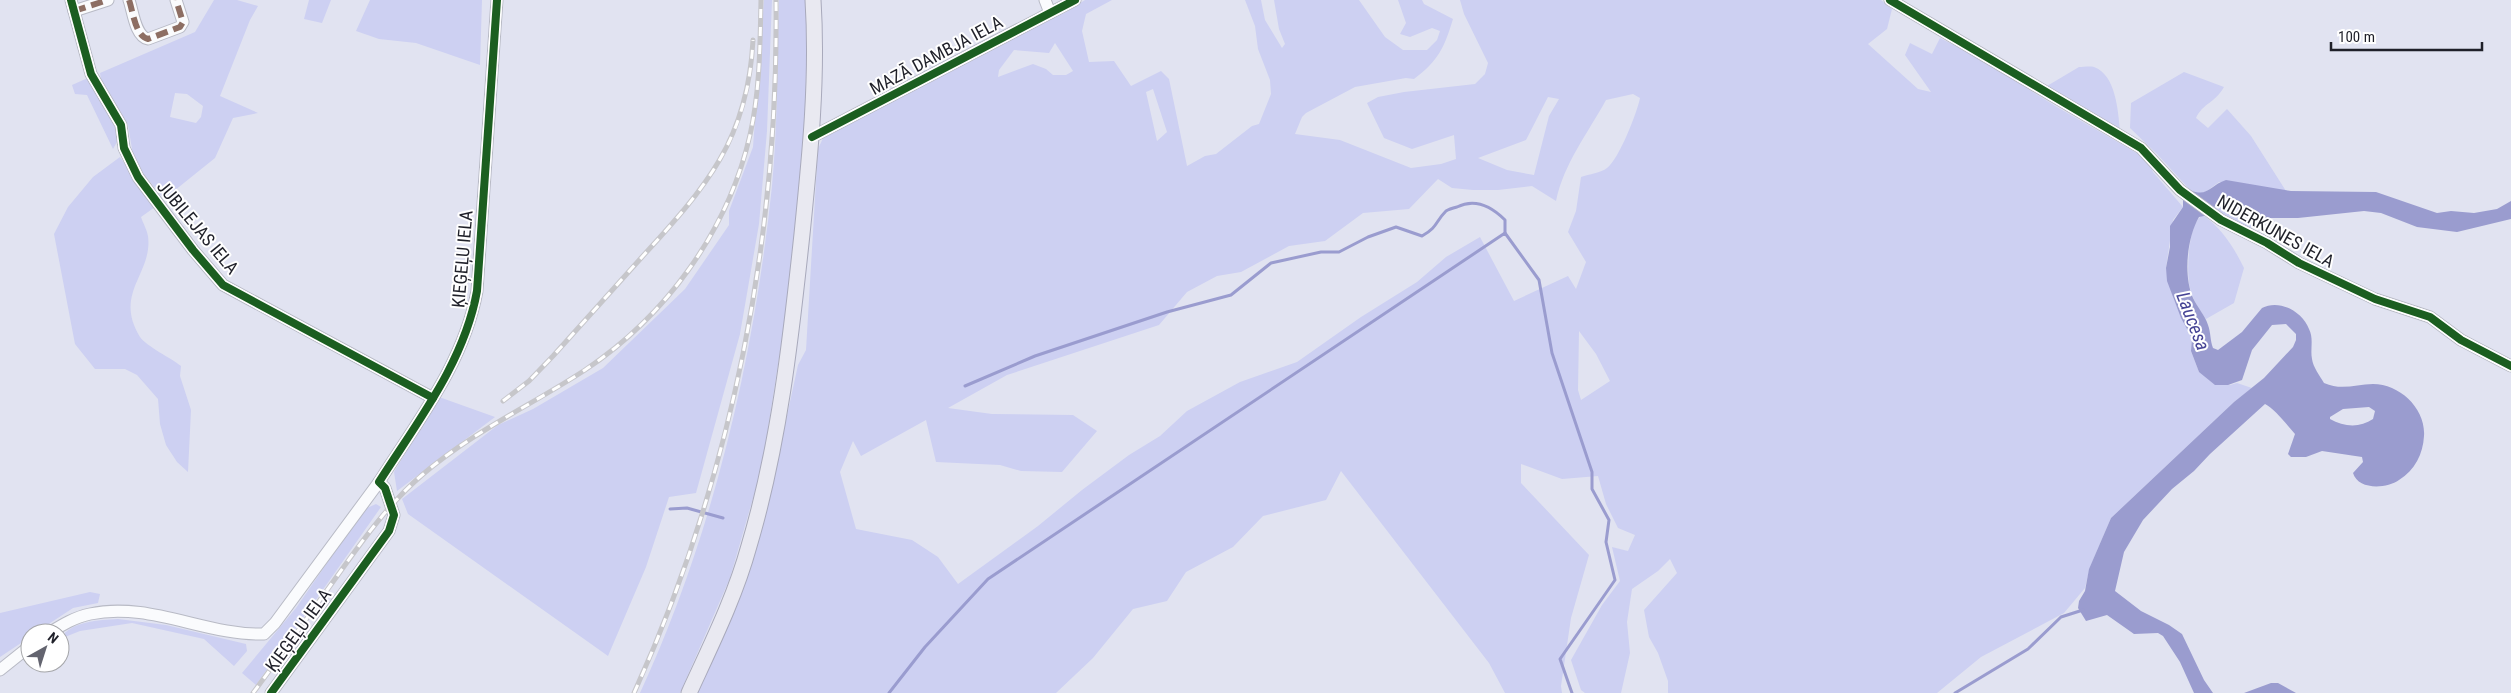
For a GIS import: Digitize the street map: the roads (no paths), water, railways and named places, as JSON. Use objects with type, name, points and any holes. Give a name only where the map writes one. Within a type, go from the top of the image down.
[{"type":"main road","points":[[689,693],[715,638],[744,560],[766,474],[790,344],[812,137],[814,0]]},
{"type":"street","points":[[73,5],[108,0]]},
{"type":"street","points":[[129,0],[139,33],[143,38],[148,39],[180,27],[183,22],[176,0]]},
{"type":"street","name":"ĶIEĢEĻU IELA","points":[[271,693],[389,531],[394,515],[385,488],[379,482],[457,357],[473,313],[477,291],[497,0]]},
{"type":"street","points":[[1045,0],[1050,13]]},
{"type":"street","name":"MAZĀ DAMBJA IELA","points":[[812,137],[1075,0]]},
{"type":"street","name":"NIDERKUNES IELA","points":[[1890,0],[2141,148],[2180,190],[2234,228],[2273,246],[2299,263],[2375,299],[2430,317],[2461,340],[2511,366]]},
{"type":"street","name":"JUBILEJAS IELA","points":[[73,5],[91,74],[121,125],[124,148],[138,177],[193,250],[222,284],[433,398]]},
{"type":"street","points":[[66,623],[89,614],[116,610],[135,612],[245,634],[264,634],[275,623],[379,482]]},
{"type":"street","points":[[0,670],[20,654]]},
{"type":"water","name":"Laucesa","points":[[2226,180],[2291,191],[2376,192],[2437,213],[2451,211],[2474,213],[2497,209],[2511,201],[2511,219],[2457,232],[2417,227],[2381,213],[2364,211],[2298,218],[2253,218],[2244,215],[2229,199],[2217,203],[2209,215],[2199,217],[2189,246],[2188,279],[2193,298],[2208,325],[2213,348],[2218,350],[2242,332],[2262,308],[2276,305],[2289,308],[2301,317],[2309,329],[2313,362],[2324,383],[2337,387],[2373,384],[2393,388],[2402,393],[2416,408],[2421,416],[2424,436],[2420,455],[2414,466],[2405,476],[2387,485],[2366,485],[2360,483],[2353,473],[2363,462],[2362,457],[2322,451],[2306,457],[2291,457],[2288,454],[2295,434],[2277,413],[2265,404],[2194,471],[2172,489],[2143,520],[2124,552],[2115,591],[2141,611],[2182,634],[2204,680],[2213,693],[2194,693],[2180,662],[2163,636],[2158,633],[2134,634],[2107,615],[2086,621],[2078,608],[2079,601],[2085,591],[2089,569],[2111,518],[2234,402],[2264,378],[2293,347],[2296,340],[2296,334],[2286,324],[2272,325],[2252,350],[2242,380],[2228,385],[2215,385],[2199,372],[2191,351],[2192,338],[2181,318],[2167,281],[2166,268],[2170,247],[2170,226],[2183,207],[2183,194],[2190,190],[2201,193],[2205,192]],"holes":[[[2369,407],[2375,411],[2373,419],[2363,424],[2346,425],[2330,419],[2330,417],[2343,409]]]},
{"type":"water","points":[[2271,683],[2278,683],[2296,693],[2244,693]]},
{"type":"waterway","points":[[965,386],[1035,356],[1167,312],[1231,295],[1271,263],[1321,252],[1339,252],[1368,237],[1396,227],[1422,236],[1434,227],[1446,211],[1464,204],[1476,203],[1494,211],[1505,220],[1505,233]]},
{"type":"waterway","points":[[889,693],[925,647],[988,579],[1505,233],[1539,280],[1552,353],[1592,472],[1592,489],[1609,520],[1606,542],[1615,580],[1560,659],[1572,693]]},
{"type":"waterway","points":[[670,509],[687,508],[723,518]]},
{"type":"waterway","points":[[1955,693],[2028,649],[2061,617],[2083,610]]},
{"type":"railway","points":[[253,693],[362,542],[409,487],[441,460],[481,432],[585,370],[614,348],[642,324],[690,268],[726,205],[740,170],[750,135],[758,85],[761,0]]},
{"type":"railway","points":[[634,693],[668,611],[698,527],[723,441],[743,354],[758,266],[769,178],[775,89],[776,0]]},
{"type":"railway","points":[[503,401],[529,381],[553,356],[665,232],[704,184],[720,160],[733,134],[743,106],[753,40]]}]
